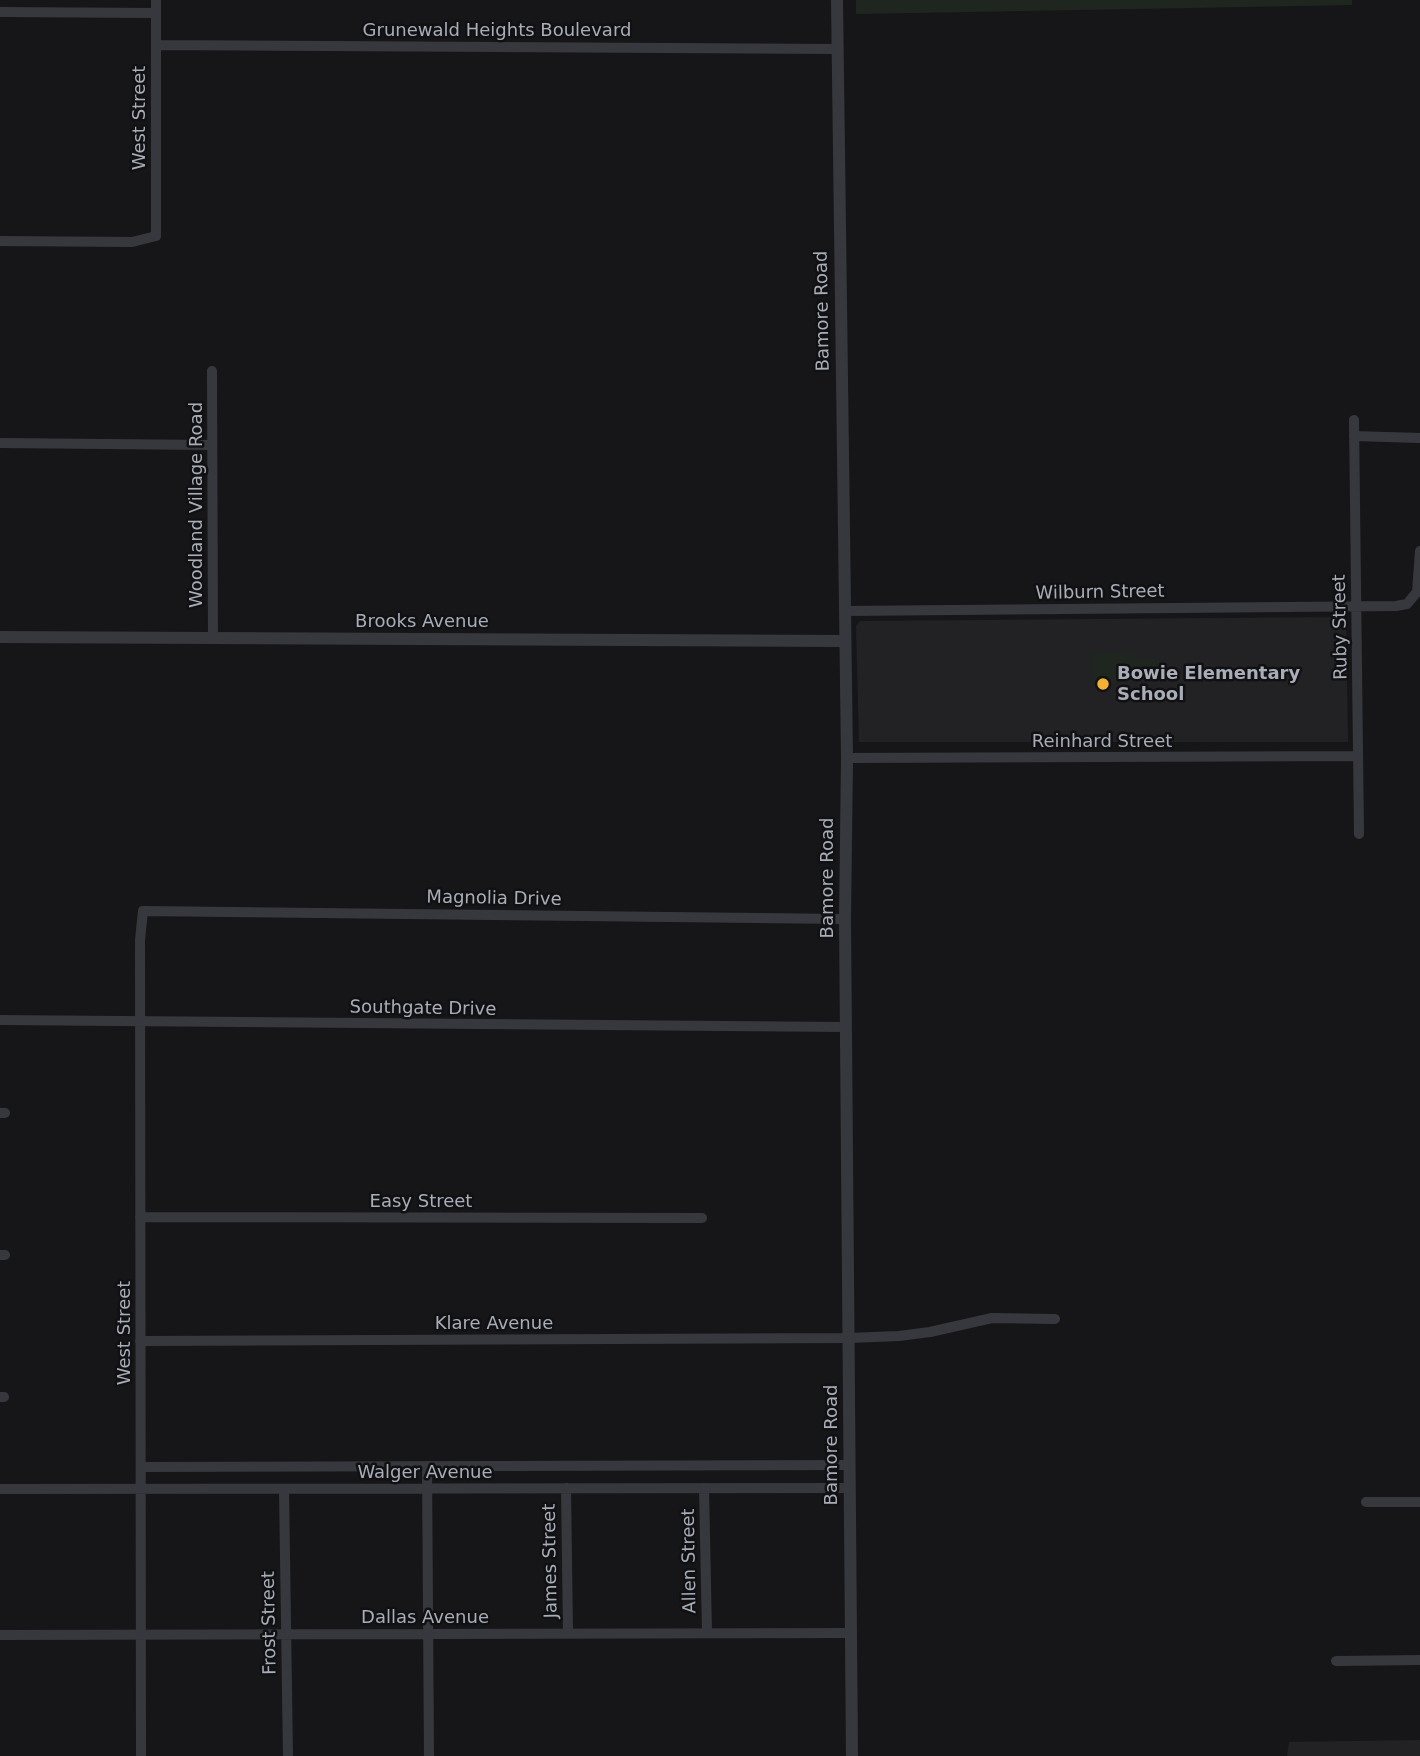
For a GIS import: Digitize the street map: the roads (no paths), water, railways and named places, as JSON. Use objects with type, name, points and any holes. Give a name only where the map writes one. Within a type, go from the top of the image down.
[{"type":"street","name":"West Street","points":[[0,241],[132,242],[156,236],[156,0]]},
{"type":"street","name":"Bamore Road","points":[[837,0],[847,758],[845,919],[852,1756]]},
{"type":"street","points":[[0,12],[156,13]]},
{"type":"street","name":"Grunewald Heights Boulevard","points":[[156,45],[838,49]]},
{"type":"street","name":"Woodland Village Road","points":[[212,371],[214,639]]},
{"type":"street","name":"Ruby Street","points":[[1354,420],[1359,834]]},
{"type":"street","points":[[1354,436],[1420,438]]},
{"type":"street","points":[[0,443],[212,445]]},
{"type":"street","name":"Wilburn Street","points":[[844,611],[1396,606],[1407,604],[1417,592],[1420,551]]},
{"type":"street","name":"Brooks Avenue","points":[[0,637],[844,641]]},
{"type":"street","name":"Reinhard Street","points":[[847,758],[1358,756]]},
{"type":"street","name":"West Street","points":[[141,1756],[139,940],[143,911]]},
{"type":"street","name":"Magnolia Drive","points":[[143,911],[845,919]]},
{"type":"street","name":"Southgate Drive","points":[[0,1020],[846,1027]]},
{"type":"street","name":"Easy Street","points":[[140,1217],[702,1218]]},
{"type":"street","name":"Klare Avenue","points":[[141,1341],[849,1338],[930,1332],[992,1318],[1055,1319]]},
{"type":"street","name":"Walger Avenue","points":[[141,1467],[849,1465]]},
{"type":"street","points":[[426,1466],[429,1756]]},
{"type":"street","name":"Allen Street","points":[[704,1488],[707,1633]]},
{"type":"street","name":"Walger Avenue","points":[[0,1489],[850,1488]]},
{"type":"street","name":"Frost Street","points":[[284,1489],[288,1756]]},
{"type":"street","name":"James Street","points":[[566,1489],[568,1633]]},
{"type":"street","points":[[1366,1502],[1420,1502]]},
{"type":"street","name":"Dallas Avenue","points":[[0,1635],[850,1633]]},
{"type":"street","points":[[1336,1661],[1420,1660]]},
{"type":"place","name":"Bowie Elementary School","points":[[1103,684]]}]
